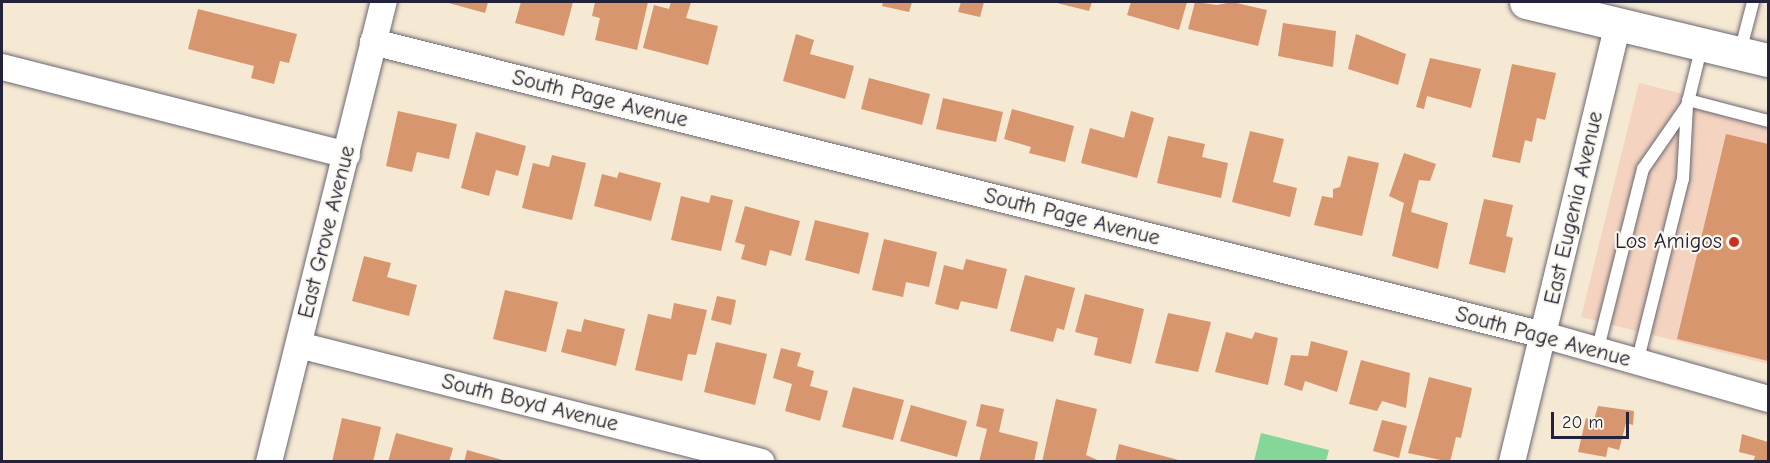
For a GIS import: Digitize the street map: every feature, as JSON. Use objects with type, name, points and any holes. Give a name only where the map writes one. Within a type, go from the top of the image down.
[{"type":"main road","points":[[1527,2],[1754,56]]},
{"type":"street","name":"East Grove Avenue","points":[[269,462],[384,2]]},
{"type":"street","name":"East Eugenia Avenue","points":[[1512,462],[1618,23]]},
{"type":"street","name":"South Page Avenue","points":[[374,42],[1544,335],[1768,399]]},
{"type":"street","points":[[2,67],[347,155]]},
{"type":"street","name":"South Boyd Avenue","points":[[299,345],[761,462]]},
{"type":"lane","points":[[1753,2],[1754,56]]},
{"type":"lane","points":[[1637,363],[1683,179],[1687,103],[1702,43]]},
{"type":"lane","points":[[1687,103],[1768,121]]},
{"type":"lane","points":[[1597,352],[1643,169],[1687,103]]},
{"type":"shaded area","points":[[1639,83],[1768,115],[1768,364],[1581,317]]},
{"type":"green space","points":[[1261,433],[1329,450],[1326,461],[1254,461]]},
{"type":"building","points":[[445,2],[488,2],[485,13]]},
{"type":"building","points":[[521,2],[573,2],[564,36],[515,23]]},
{"type":"building","points":[[595,2],[648,2],[637,50],[595,40],[600,18],[592,16]]},
{"type":"building","points":[[671,2],[691,2],[686,18],[718,26],[708,65],[643,48],[654,5],[669,9]]},
{"type":"building","points":[[883,2],[912,2],[909,12],[882,6]]},
{"type":"building","points":[[961,2],[984,2],[980,17],[958,12]]},
{"type":"building","points":[[1053,2],[1092,2],[1089,11]]},
{"type":"building","points":[[1131,2],[1187,2],[1179,30],[1127,15]]},
{"type":"building","points":[[1195,2],[1217,5],[1232,2],[1267,10],[1258,46],[1188,29]]},
{"type":"building","points":[[198,9],[297,34],[289,63],[280,61],[274,84],[251,78],[254,66],[188,49]]},
{"type":"building","points":[[1283,23],[1336,31],[1333,67],[1278,56]]},
{"type":"building","points":[[796,34],[814,40],[810,54],[854,66],[845,99],[783,81]]},
{"type":"building","points":[[1356,34],[1406,54],[1398,85],[1348,69]]},
{"type":"building","points":[[1430,58],[1481,69],[1471,108],[1427,96],[1424,109],[1416,107]]},
{"type":"building","points":[[1512,64],[1556,73],[1545,120],[1537,118],[1532,142],[1525,140],[1520,163],[1492,157]]},
{"type":"building","points":[[869,78],[930,94],[922,125],[861,109]]},
{"type":"building","points":[[943,98],[1003,112],[996,142],[936,129]]},
{"type":"building","points":[[1012,109],[1074,126],[1065,162],[1029,153],[1031,147],[1004,139]]},
{"type":"building","points":[[398,111],[457,124],[449,159],[417,152],[412,172],[386,166]]},
{"type":"building","points":[[1131,111],[1154,118],[1137,178],[1081,163],[1090,128],[1124,138]]},
{"type":"building","points":[[1250,131],[1284,139],[1273,182],[1297,188],[1290,217],[1232,202]]},
{"type":"building","points":[[476,132],[526,146],[518,176],[496,170],[489,196],[461,188]]},
{"type":"building","name":"Los Amigos","points":[[1726,134],[1768,144],[1768,361],[1677,339]]},
{"type":"building","points":[[1168,136],[1205,144],[1202,157],[1228,163],[1221,198],[1157,183]]},
{"type":"building","points":[[1404,153],[1436,164],[1430,181],[1419,180],[1411,212],[1448,223],[1438,269],[1392,256],[1404,203],[1389,196]]},
{"type":"building","points":[[552,155],[586,163],[572,220],[522,208],[533,163],[549,167]]},
{"type":"building","points":[[1348,156],[1379,163],[1362,236],[1314,225],[1322,196],[1333,198],[1333,189],[1340,187]]},
{"type":"building","points":[[619,172],[661,183],[651,221],[594,206],[602,174],[617,178]]},
{"type":"building","points":[[711,195],[733,200],[721,251],[671,240],[681,196],[709,203]]},
{"type":"building","points":[[1484,199],[1513,205],[1506,236],[1513,238],[1505,273],[1469,264]]},
{"type":"building","points":[[745,206],[800,221],[791,256],[770,250],[766,266],[741,259],[745,245],[735,242]]},
{"type":"building","points":[[815,220],[869,233],[859,274],[805,260]]},
{"type":"building","points":[[884,239],[937,252],[929,287],[906,282],[903,297],[872,290]]},
{"type":"building","points":[[364,256],[391,263],[387,277],[417,285],[409,316],[352,301]]},
{"type":"building","points":[[966,259],[1007,269],[997,309],[961,301],[958,310],[935,304],[944,265],[963,270]]},
{"type":"building","points":[[1025,275],[1075,288],[1064,330],[1057,328],[1053,342],[1010,331]]},
{"type":"building","points":[[505,290],[558,302],[546,352],[493,339]]},
{"type":"building","points":[[1085,294],[1144,309],[1131,364],[1094,355],[1098,338],[1075,332]]},
{"type":"building","points":[[717,296],[736,300],[731,325],[711,320]]},
{"type":"building","points":[[674,303],[707,310],[696,355],[688,354],[682,381],[635,370],[648,314],[671,319]]},
{"type":"building","points":[[1168,313],[1211,322],[1198,372],[1155,363]]},
{"type":"building","points":[[584,319],[625,329],[616,366],[561,352],[567,329],[581,332]]},
{"type":"building","points":[[1226,332],[1252,339],[1255,332],[1278,338],[1268,385],[1215,372]]},
{"type":"building","points":[[1311,341],[1348,351],[1337,392],[1305,381],[1302,391],[1284,385],[1291,355],[1308,356]]},
{"type":"building","points":[[716,342],[767,354],[755,405],[704,392]]},
{"type":"building","points":[[781,348],[801,353],[797,366],[814,371],[810,386],[828,391],[820,421],[785,411],[792,384],[773,378]]},
{"type":"building","points":[[1361,360],[1410,373],[1406,408],[1382,401],[1377,411],[1349,404]]},
{"type":"building","points":[[1429,377],[1472,388],[1461,438],[1456,437],[1450,462],[1408,453]]},
{"type":"building","points":[[853,387],[904,400],[893,440],[842,427]]},
{"type":"building","points":[[1056,399],[1097,409],[1086,455],[1102,462],[1042,462]]},
{"type":"building","points":[[981,404],[1004,409],[999,432],[1038,442],[1034,462],[979,462],[987,429],[976,426]]},
{"type":"building","points":[[911,405],[967,421],[957,457],[900,441]]},
{"type":"building","points":[[1598,406],[1634,411],[1633,425],[1626,423],[1619,450],[1608,447],[1606,457],[1578,452],[1586,418],[1594,420]]},
{"type":"building","points":[[342,418],[381,427],[373,462],[332,462]]},
{"type":"building","points":[[1382,420],[1407,426],[1399,458],[1373,451]]},
{"type":"building","points":[[396,433],[453,448],[449,462],[388,462]]},
{"type":"building","points":[[1742,434],[1768,442],[1768,462],[1753,462],[1755,456],[1739,452]]},
{"type":"building","points":[[1119,444],[1182,461],[1182,462],[1115,462]]},
{"type":"building","points":[[467,450],[506,461],[506,462],[464,462]]},
{"type":"place","name":"Los Amigos","points":[[1734,242]]}]
